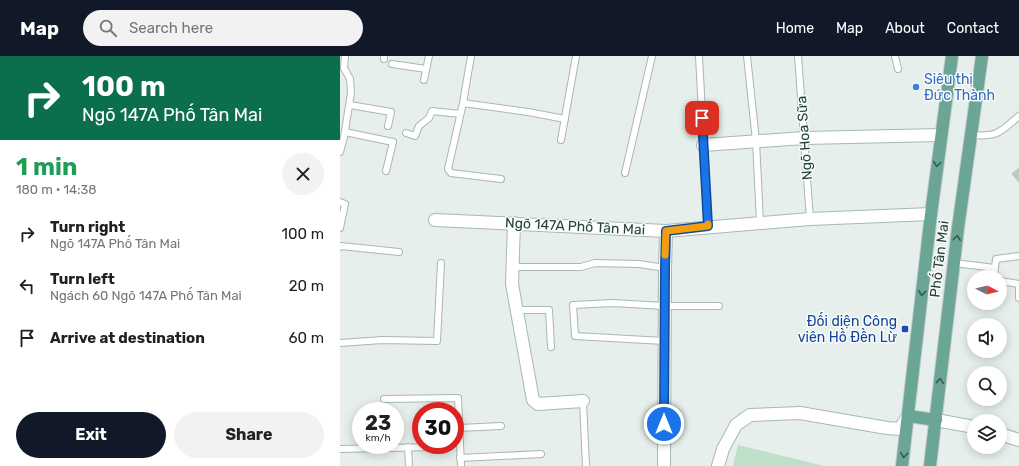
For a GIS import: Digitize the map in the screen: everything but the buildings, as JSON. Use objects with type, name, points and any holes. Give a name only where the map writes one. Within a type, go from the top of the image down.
[{"type":"main road","name":"Phố Tân Mai","points":[[902,466],[931,214],[952,56]]},
{"type":"main road","name":"Phố Tân Mai","points":[[930,466],[954,263],[982,56]]},
{"type":"main road","points":[[908,416],[936,420]]},
{"type":"street","points":[[703,145],[804,138],[941,135]]},
{"type":"street","name":"Ngõ 147A Phố Tân Mai","points":[[435,220],[666,231],[708,226],[810,219],[931,214]]},
{"type":"street","points":[[514,223],[512,284],[533,400],[538,404],[583,401]]},
{"type":"street","points":[[664,466],[664,306],[666,231]]},
{"type":"street","points":[[718,466],[723,449],[736,425],[750,415],[800,413],[900,429],[908,416]]},
{"type":"street","points":[[936,420],[967,426]]},
{"type":"street","points":[[1007,436],[1019,440]]},
{"type":"lane","points":[[424,80],[429,56]]},
{"type":"lane","points":[[471,56],[448,169],[449,172],[501,179]]},
{"type":"lane","points":[[561,140],[576,56]]},
{"type":"lane","points":[[625,173],[652,56]]},
{"type":"lane","points":[[699,56],[708,226]]},
{"type":"lane","points":[[748,56],[756,141],[760,223]]},
{"type":"lane","name":"Ngõ Hoa Sữa","points":[[798,56],[810,219]]},
{"type":"lane","points":[[896,56],[898,69]]},
{"type":"lane","points":[[340,152],[345,132],[351,93],[350,79],[344,68],[343,59]]},
{"type":"lane","points":[[392,64],[426,69]]},
{"type":"lane","points":[[462,103],[528,112],[565,119]]},
{"type":"lane","points":[[350,105],[391,112],[388,126]]},
{"type":"lane","points":[[406,133],[415,136],[419,126],[429,118],[432,111],[460,114]]},
{"type":"lane","points":[[971,135],[986,136],[997,134],[1019,116]]},
{"type":"lane","points":[[345,132],[393,142],[386,171]]},
{"type":"lane","points":[[340,202],[345,204],[340,228]]},
{"type":"lane","points":[[340,247],[399,252]]},
{"type":"lane","points":[[954,263],[995,268],[996,258],[1019,256]]},
{"type":"lane","points":[[340,343],[382,340],[437,341],[441,263]]},
{"type":"lane","points":[[512,267],[581,267],[595,263],[639,264],[665,268]]},
{"type":"lane","points":[[1007,282],[1019,284],[1019,298]]},
{"type":"lane","points":[[664,341],[575,336],[573,305],[613,303],[664,306],[720,306]]},
{"type":"lane","points":[[517,310],[549,310],[551,347]]},
{"type":"lane","points":[[384,399],[458,398],[458,402]]},
{"type":"lane","points":[[583,401],[586,466]]},
{"type":"lane","points":[[464,428],[501,426]]},
{"type":"lane","points":[[408,447],[409,466]]},
{"type":"lane","points":[[340,449],[412,447]]},
{"type":"lane","points":[[460,454],[461,466]]},
{"type":"lane","points":[[460,458],[542,454]]},
{"type":"green space","points":[[738,445],[824,466],[733,466]]},
{"type":"slow traffic","points":[[665,255],[666,231],[708,226],[708,224]]},
{"type":"place","name":"Siêu thị Đức Thành","points":[[916,87]]},
{"type":"place","name":"Đối diện Công viên Hồ Đền Lừ","points":[[905,329]]},
{"type":"route","points":[[664,424],[666,231],[708,226],[702,118]]}]
